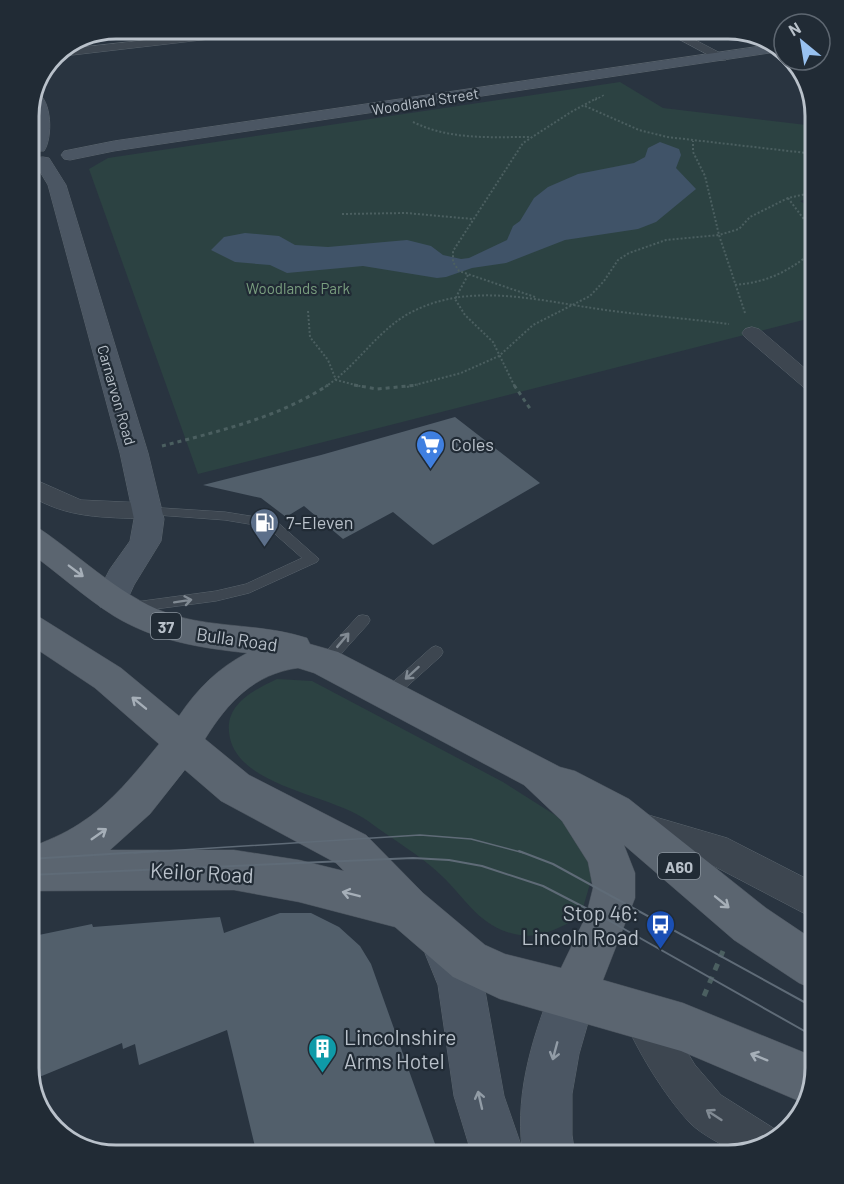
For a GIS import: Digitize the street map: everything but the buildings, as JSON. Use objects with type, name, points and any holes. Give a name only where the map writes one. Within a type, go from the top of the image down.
[{"type":"main road","name":"Woodland Street","points":[[716,54],[758,45]]},
{"type":"main road","name":"Woodland Street","points":[[43,153],[114,146],[716,54],[767,49]]},
{"type":"main road","points":[[39,112],[43,126],[43,153]]},
{"type":"main road","name":"Carnarvon Road","points":[[43,153],[57,185],[134,453],[147,511],[150,529],[145,544],[119,578],[118,603]]},
{"type":"main road","name":"Bulla Road","points":[[39,544],[118,603],[147,619],[180,630],[289,647],[325,662]]},
{"type":"main road","points":[[39,633],[135,699],[204,763],[235,788],[351,849],[407,908],[469,961],[500,976],[683,1027],[804,1078]]},
{"type":"main road","name":"37","points":[[183,742],[194,722],[223,688],[254,665],[272,657],[297,654],[325,662],[538,773],[562,793],[596,835],[610,864],[615,892],[606,919],[573,995],[553,1059],[546,1095],[545,1119],[548,1145]]},
{"type":"main road","name":"Keilor Road","points":[[39,865],[78,847],[103,832],[135,801],[183,742]]},
{"type":"main road","name":"A60","points":[[538,773],[597,802],[635,828],[750,924],[805,960]]},
{"type":"main road","name":"Keilor Road","points":[[39,870],[234,870],[299,881],[407,908]]},
{"type":"main road","points":[[443,941],[461,985],[479,1096],[495,1145]]},
{"type":"street","points":[[75,51],[151,39]]},
{"type":"street","points":[[686,39],[716,54]]},
{"type":"street","points":[[752,333],[805,378]]},
{"type":"street","points":[[39,491],[53,499],[79,508],[147,511]]},
{"type":"street","points":[[39,647],[75,656]]},
{"type":"street","points":[[635,828],[715,849],[805,896]]},
{"type":"street","points":[[641,1014],[681,1079],[706,1110],[754,1140]]},
{"type":"lane","points":[[118,603],[173,603],[249,588],[312,559],[271,523],[246,518],[147,511]]},
{"type":"lane","points":[[325,662],[363,620]]},
{"type":"lane","points":[[388,695],[436,652]]},
{"type":"path","points":[[539,298],[459,271],[453,262],[453,251],[495,183],[530,137],[600,99],[605,94],[606,87]]},
{"type":"path","points":[[584,106],[639,130],[693,141],[805,153]]},
{"type":"path","points":[[407,118],[432,131],[450,135],[530,137]]},
{"type":"path","points":[[693,141],[694,154],[702,169],[719,235],[752,333]]},
{"type":"path","points":[[336,380],[362,388],[401,388],[439,380],[501,355],[533,325],[588,298],[616,261],[650,244],[686,235],[719,235],[739,230],[750,217],[788,198],[805,195]]},
{"type":"path","points":[[788,198],[805,220]]},
{"type":"path","points":[[342,214],[406,213],[473,219]]},
{"type":"path","points":[[735,285],[759,284],[794,267],[805,259]]},
{"type":"path","points":[[455,299],[468,275]]},
{"type":"path","points":[[134,453],[259,417],[304,399],[336,380],[388,327],[400,319],[416,310],[455,299],[489,296],[539,298],[733,324],[752,333]]},
{"type":"path","points":[[455,299],[465,315],[493,342],[501,355],[510,380],[531,410]]},
{"type":"path","points":[[308,311],[310,337],[328,360],[336,380]]},
{"type":"green space","name":"Woodlands Park","points":[[620,82],[663,108],[805,125],[805,200],[800,201],[805,204],[805,320],[198,474],[89,169],[108,158]]},
{"type":"green space","points":[[277,679],[312,681],[503,782],[582,835],[594,870],[580,918],[536,935],[518,935],[496,928],[471,908],[433,868],[368,821],[351,811],[286,787],[247,765],[235,750],[229,732],[232,713],[244,698]]},
{"type":"water","points":[[660,142],[679,149],[681,155],[676,168],[696,189],[656,222],[638,229],[565,240],[506,263],[472,268],[437,278],[363,266],[287,273],[270,265],[235,262],[211,250],[224,237],[245,233],[279,236],[295,245],[328,247],[407,240],[431,246],[443,255],[461,259],[469,258],[507,240],[513,226],[520,221],[534,198],[548,187],[578,174],[634,163],[645,157],[648,148]]},
{"type":"tram line","points":[[134,853],[420,835],[471,839],[524,853]]},
{"type":"tram line","points":[[39,858],[158,851]]},
{"type":"tram line","points":[[519,851],[553,864],[805,1003]]},
{"type":"tram line","points":[[39,875],[413,858],[449,860],[482,866],[543,886],[601,916],[805,1031]]},
{"type":"place","name":"Coles","points":[[430,470]]},
{"type":"place","name":"7-Eleven","points":[[265,548]]},
{"type":"place","name":"Stop 46: Lincoln Road","points":[[660,950]]},
{"type":"place","name":"Lincolnshire Arms Hotel","points":[[323,1074]]}]
